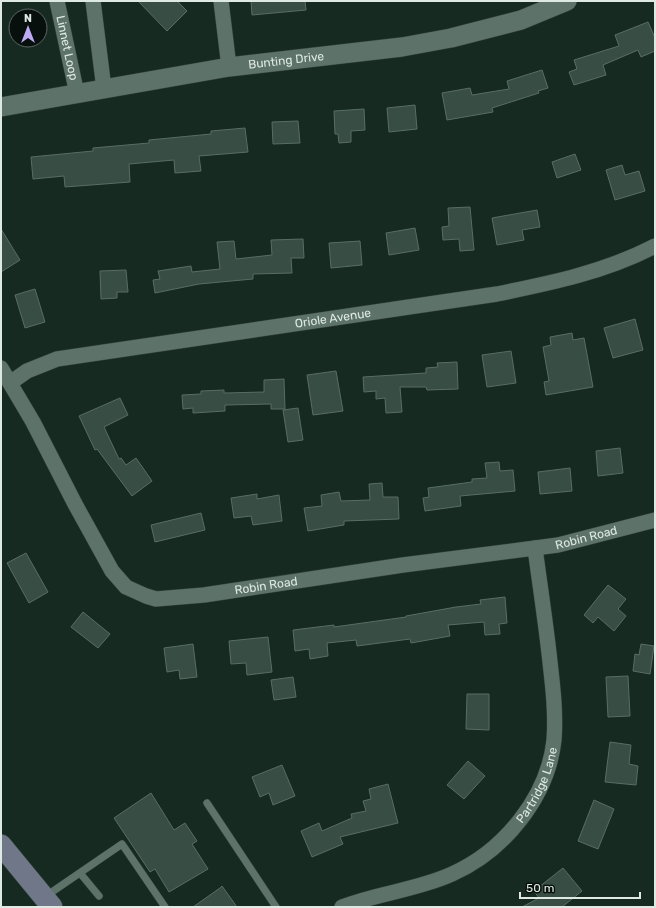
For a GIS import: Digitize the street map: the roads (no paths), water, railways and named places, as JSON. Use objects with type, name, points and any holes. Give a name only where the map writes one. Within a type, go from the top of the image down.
[{"type":"main road","points":[[1,845],[48,902]]},
{"type":"street","name":"Linnet Loop","points":[[57,1],[77,94]]},
{"type":"street","points":[[94,1],[104,90]]},
{"type":"street","points":[[222,1],[229,67]]},
{"type":"street","name":"Bunting Drive","points":[[1,107],[229,67],[402,47],[451,38],[521,20],[567,1]]},
{"type":"street","name":"Oriole Avenue","points":[[10,383],[27,371],[57,359],[497,294],[549,284],[611,266],[655,246]]},
{"type":"street","name":"Robin Road","points":[[1,368],[112,571],[126,587],[146,596],[156,598],[204,595],[411,564],[558,545],[655,520]]},
{"type":"street","name":"Partridge Lane","points":[[342,907],[433,881],[469,866],[486,855],[505,838],[534,799],[550,761],[554,741],[555,712],[536,548]]},
{"type":"lane","points":[[207,803],[276,907]]},
{"type":"lane","points":[[48,902],[80,873],[122,844],[165,907]]},
{"type":"lane","points":[[80,873],[99,896]]}]
